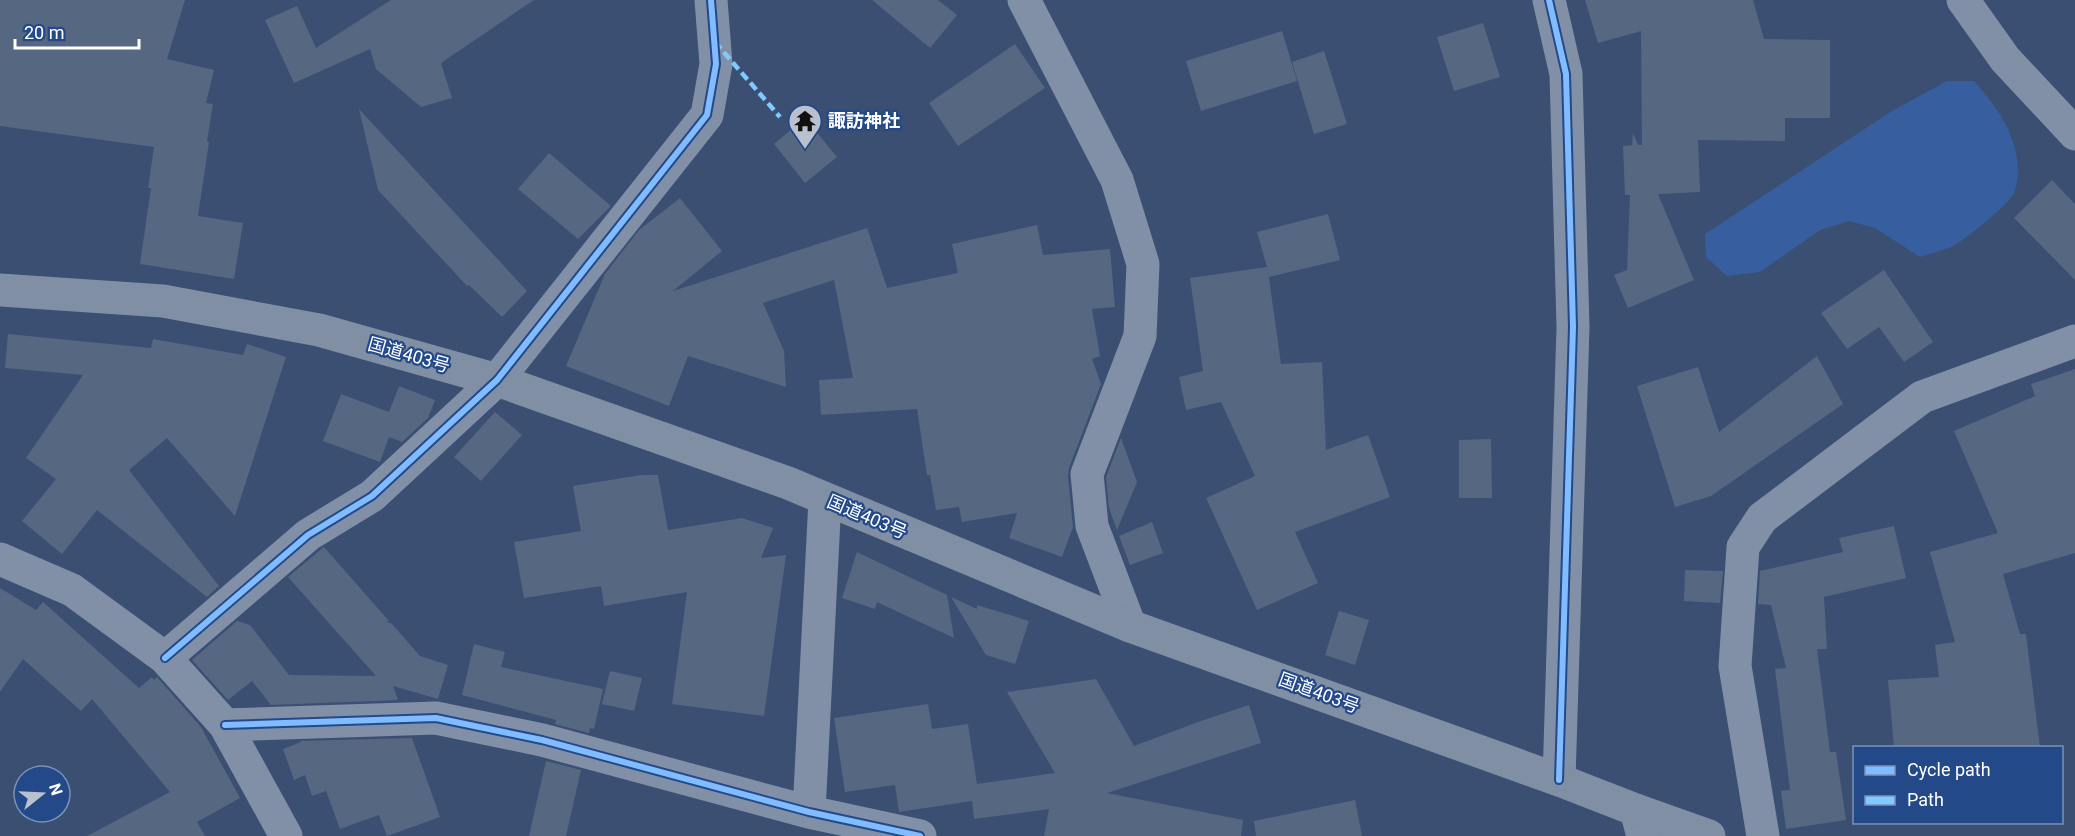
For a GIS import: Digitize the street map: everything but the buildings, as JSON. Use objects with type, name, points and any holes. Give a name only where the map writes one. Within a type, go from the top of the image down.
[{"type":"highway","name":"国道403号","points":[[0,290],[163,301],[319,330],[497,380],[788,483],[1130,626],[1559,780],[1640,823],[1709,836]]},
{"type":"street","points":[[165,657],[308,535],[372,496],[497,380],[706,116],[716,64],[711,0]]},
{"type":"street","points":[[1024,0],[1117,180],[1143,264],[1140,336],[1087,474],[1092,526],[1130,626]]},
{"type":"street","points":[[1549,0],[1566,74],[1573,327],[1559,780]]},
{"type":"street","points":[[1963,0],[2005,58],[2075,134]]},
{"type":"street","points":[[1763,836],[1735,666],[1743,547],[1762,518],[1922,397],[2075,341]]},
{"type":"street","points":[[809,812],[825,499]]},
{"type":"street","points":[[0,559],[72,590],[165,657],[225,724],[286,836]]},
{"type":"street","points":[[225,724],[436,718],[542,740],[809,812],[920,836]]},
{"type":"shaded area","points":[[1947,81],[1974,81],[1994,105],[2009,132],[2015,147],[2017,162],[2017,177],[2011,198],[1961,241],[1920,257],[1875,228],[1849,221],[1820,230],[1760,272],[1727,276],[1706,257],[1705,234],[1892,111]]},
{"type":"marked path","points":[[715,42],[780,117]]},
{"type":"cycle path","points":[[165,658],[308,535],[372,496],[497,380],[707,115],[716,64],[711,0]]},
{"type":"cycle path","points":[[1549,0],[1566,74],[1573,327],[1559,780]]},
{"type":"cycle path","points":[[225,725],[436,718],[542,740],[809,812],[920,836]]},
{"type":"place","name":"諏訪神社","points":[[805,150]]}]
